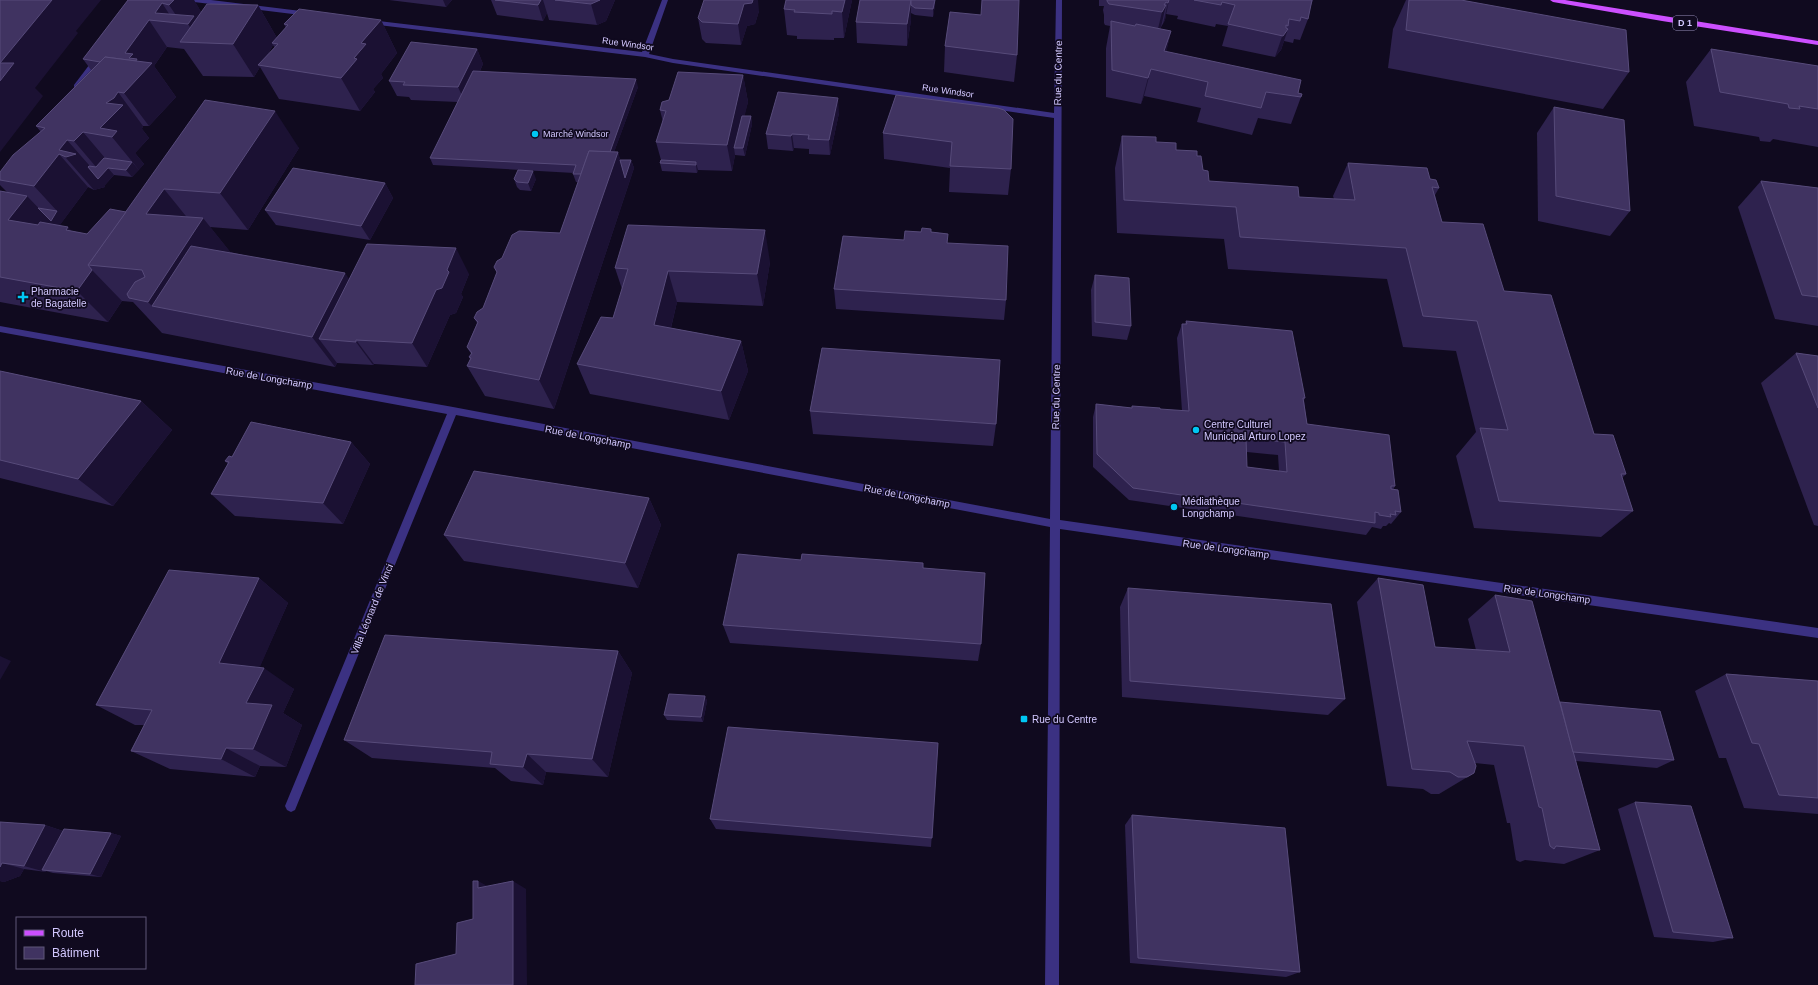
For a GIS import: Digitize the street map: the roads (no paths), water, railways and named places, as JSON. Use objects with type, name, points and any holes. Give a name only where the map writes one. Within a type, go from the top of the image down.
[{"type":"main road","name":"D 1","points":[[1552,0],[1662,19],[1818,43]]},
{"type":"street","points":[[194,0],[320,16]]},
{"type":"street","points":[[645,55],[665,0]]},
{"type":"street","name":"Rue du Centre","points":[[1052,985],[1059,0]]},
{"type":"street","name":"Rue Windsor","points":[[360,20],[645,55],[673,61],[1058,116]]},
{"type":"street","points":[[72,94],[105,50]]},
{"type":"street","name":"Rue de Longchamp","points":[[0,330],[453,411],[1055,524],[1818,633]]},
{"type":"street","name":"Villa Léonard de Vinci","points":[[292,806],[453,411]]},
{"type":"place","name":"Marché Windsor","points":[[535,134]]},
{"type":"place","name":"Pharmacie de Bagatelle","points":[[23,297]]},
{"type":"place","name":"Centre Culturel Municipal Arturo Lopez","points":[[1196,430]]},
{"type":"place","name":"Médiathèque Longchamp","points":[[1174,507]]},
{"type":"place","name":"Rue du Centre","points":[[1024,719]]}]
